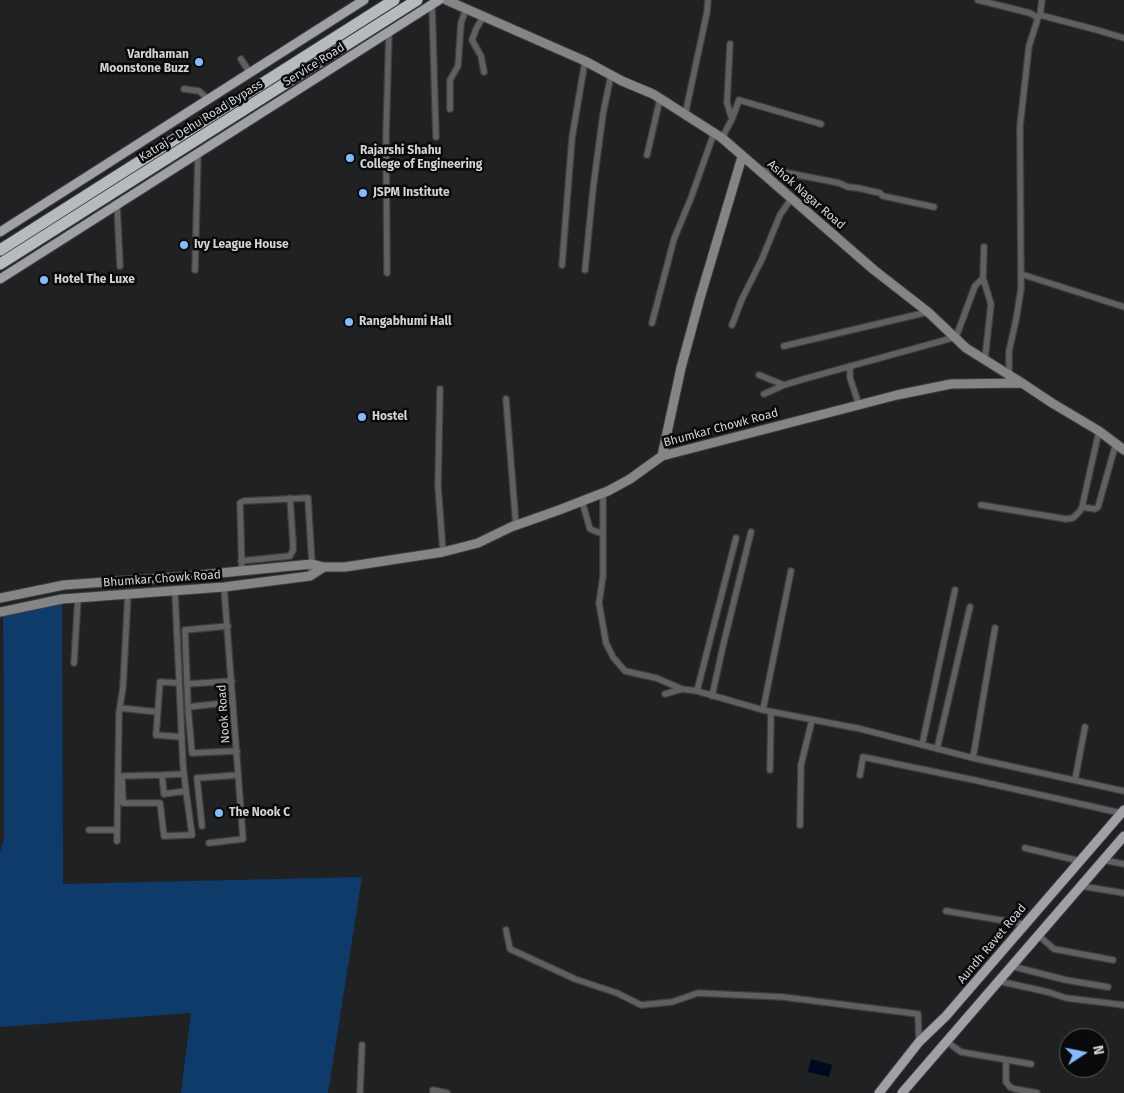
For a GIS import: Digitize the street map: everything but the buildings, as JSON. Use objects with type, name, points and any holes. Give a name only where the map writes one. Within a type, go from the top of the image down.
[{"type":"highway","name":"Katraj - Dehu Road Bypass","points":[[0,250],[394,0]]},
{"type":"highway","name":"Katraj - Dehu Road Bypass","points":[[0,264],[417,0]]},
{"type":"main road","points":[[0,232],[364,0]]},
{"type":"main road","name":"Service Road","points":[[0,279],[435,2]]},
{"type":"main road","name":"Aundh Ravet Road","points":[[879,1093],[919,1042],[946,1016],[1122,812]]},
{"type":"main road","points":[[902,1093],[1124,836]]},
{"type":"street","name":"Ashok Nagar Road","points":[[446,0],[640,88],[718,135],[874,270],[928,312],[966,348],[1099,431],[1124,450]]},
{"type":"street","points":[[685,116],[708,0]]},
{"type":"street","points":[[978,0],[1124,38]]},
{"type":"street","points":[[1009,374],[1009,351],[1021,289],[1020,126],[1029,46],[1042,0]]},
{"type":"street","points":[[435,2],[436,137]]},
{"type":"street","points":[[450,110],[450,80],[458,66],[461,23],[466,9]]},
{"type":"street","points":[[483,16],[472,40],[481,56],[484,72]]},
{"type":"street","points":[[387,273],[386,135],[389,32]]},
{"type":"street","points":[[730,44],[726,103],[732,119]]},
{"type":"street","points":[[241,59],[250,73]]},
{"type":"street","points":[[562,265],[572,138],[585,62]]},
{"type":"street","points":[[585,270],[603,114],[611,75]]},
{"type":"street","points":[[184,89],[199,91],[208,99]]},
{"type":"street","points":[[647,155],[660,99]]},
{"type":"street","points":[[652,323],[674,239],[718,135],[732,119],[739,100],[821,124]]},
{"type":"street","points":[[195,270],[198,154]]},
{"type":"street","points":[[662,456],[681,368],[742,157]]},
{"type":"street","points":[[758,170],[778,171],[839,184],[934,208]]},
{"type":"street","points":[[732,325],[780,214],[791,200]]},
{"type":"street","points":[[117,205],[120,266]]},
{"type":"street","points":[[984,247],[982,278],[991,304],[984,359]]},
{"type":"street","points":[[1021,274],[1124,307]]},
{"type":"street","points":[[764,394],[784,385],[956,337],[975,286],[982,278]]},
{"type":"street","points":[[784,346],[928,312]]},
{"type":"street","points":[[850,366],[850,378],[858,405]]},
{"type":"street","points":[[758,375],[784,385]]},
{"type":"street","name":"Bhumkar Chowk Road","points":[[0,598],[64,585],[174,578],[312,564],[324,567],[345,567],[444,552],[478,543],[603,492],[630,478],[662,456],[896,395],[951,384],[1022,383]]},
{"type":"street","points":[[440,389],[438,486],[444,552]]},
{"type":"street","points":[[506,399],[516,526]]},
{"type":"street","points":[[981,504],[1066,519],[1073,518],[1082,507],[1099,431]]},
{"type":"street","points":[[1082,507],[1095,509],[1098,507],[1116,444]]},
{"type":"street","points":[[603,492],[603,576],[599,603],[606,643],[613,657],[625,671],[656,678],[682,689],[697,691],[763,710],[861,729],[974,758],[1124,791]]},
{"type":"street","points":[[241,561],[290,556],[293,543],[290,498]]},
{"type":"street","points":[[242,571],[240,503],[308,498],[312,564],[310,576]]},
{"type":"street","points":[[582,501],[590,529],[603,534]]},
{"type":"street","points":[[712,696],[751,532]]},
{"type":"street","points":[[697,691],[736,538]]},
{"type":"street","name":"Bhumkar Chowk Road","points":[[0,612],[62,599],[174,592],[310,576],[324,567]]},
{"type":"street","points":[[763,710],[791,571]]},
{"type":"street","points":[[174,578],[184,774],[192,835],[164,836],[160,803],[123,803],[122,776],[184,774]]},
{"type":"street","name":"Nook Road","points":[[209,843],[243,839],[224,587]]},
{"type":"street","points":[[922,744],[955,590]]},
{"type":"street","points":[[117,841],[120,708],[123,687],[128,594]]},
{"type":"street","points":[[74,663],[78,598]]},
{"type":"street","points":[[937,749],[970,607]]},
{"type":"street","points":[[228,626],[184,630],[188,707],[192,753],[237,751]]},
{"type":"street","points":[[974,758],[995,628]]},
{"type":"street","points":[[187,684],[232,681]]},
{"type":"street","points":[[179,683],[160,682],[156,735],[182,737]]},
{"type":"street","points":[[665,694],[682,689]]},
{"type":"street","points":[[188,707],[233,702]]},
{"type":"street","points":[[120,708],[158,712]]},
{"type":"street","points":[[770,770],[772,712]]},
{"type":"street","points":[[800,825],[801,765],[812,720]]},
{"type":"street","points":[[1075,780],[1085,727]]},
{"type":"street","points":[[860,775],[863,757],[1122,812]]},
{"type":"street","points":[[162,775],[164,794],[186,791]]},
{"type":"street","points":[[202,826],[197,778],[238,776]]},
{"type":"street","points":[[88,830],[117,830]]},
{"type":"street","points":[[1025,848],[1080,862]]},
{"type":"street","points":[[1103,860],[1124,864]]},
{"type":"street","points":[[1081,886],[1124,893]]},
{"type":"street","points":[[946,911],[1024,924]]},
{"type":"street","points":[[506,930],[510,949],[575,979],[617,993],[641,1005],[672,1002],[698,993],[783,997],[918,1014],[919,1042]]},
{"type":"street","points":[[1038,935],[1054,950],[1113,960]]},
{"type":"street","points":[[1011,966],[1066,980],[1108,987]]},
{"type":"street","points":[[998,981],[1066,998],[1124,1005]]},
{"type":"street","points":[[946,1041],[961,1052],[1031,1064]]},
{"type":"street","points":[[360,1093],[362,1045]]},
{"type":"street","points":[[1006,1060],[1006,1082],[1010,1087],[1037,1093]]},
{"type":"street","points":[[433,1093],[433,1090],[447,1093]]},
{"type":"shaded area","points":[[62,599],[63,884],[362,877],[328,1093],[181,1093],[191,1013],[0,1027],[0,852],[4,839],[3,615]]},
{"type":"shaded area","points":[[811,1059],[832,1065],[829,1077],[808,1072]]},
{"type":"place","name":"Vardhaman Moonstone Buzz","points":[[199,62]]},
{"type":"place","name":"Rajarshi Shahu College of Engineering","points":[[350,158]]},
{"type":"place","name":"JSPM Institute","points":[[363,193]]},
{"type":"place","name":"Ivy League House","points":[[184,245]]},
{"type":"place","name":"Hotel The Luxe","points":[[44,280]]},
{"type":"place","name":"Rangabhumi Hall","points":[[349,322]]},
{"type":"place","name":"Hostel","points":[[362,417]]},
{"type":"place","name":"The Nook C","points":[[219,813]]}]
